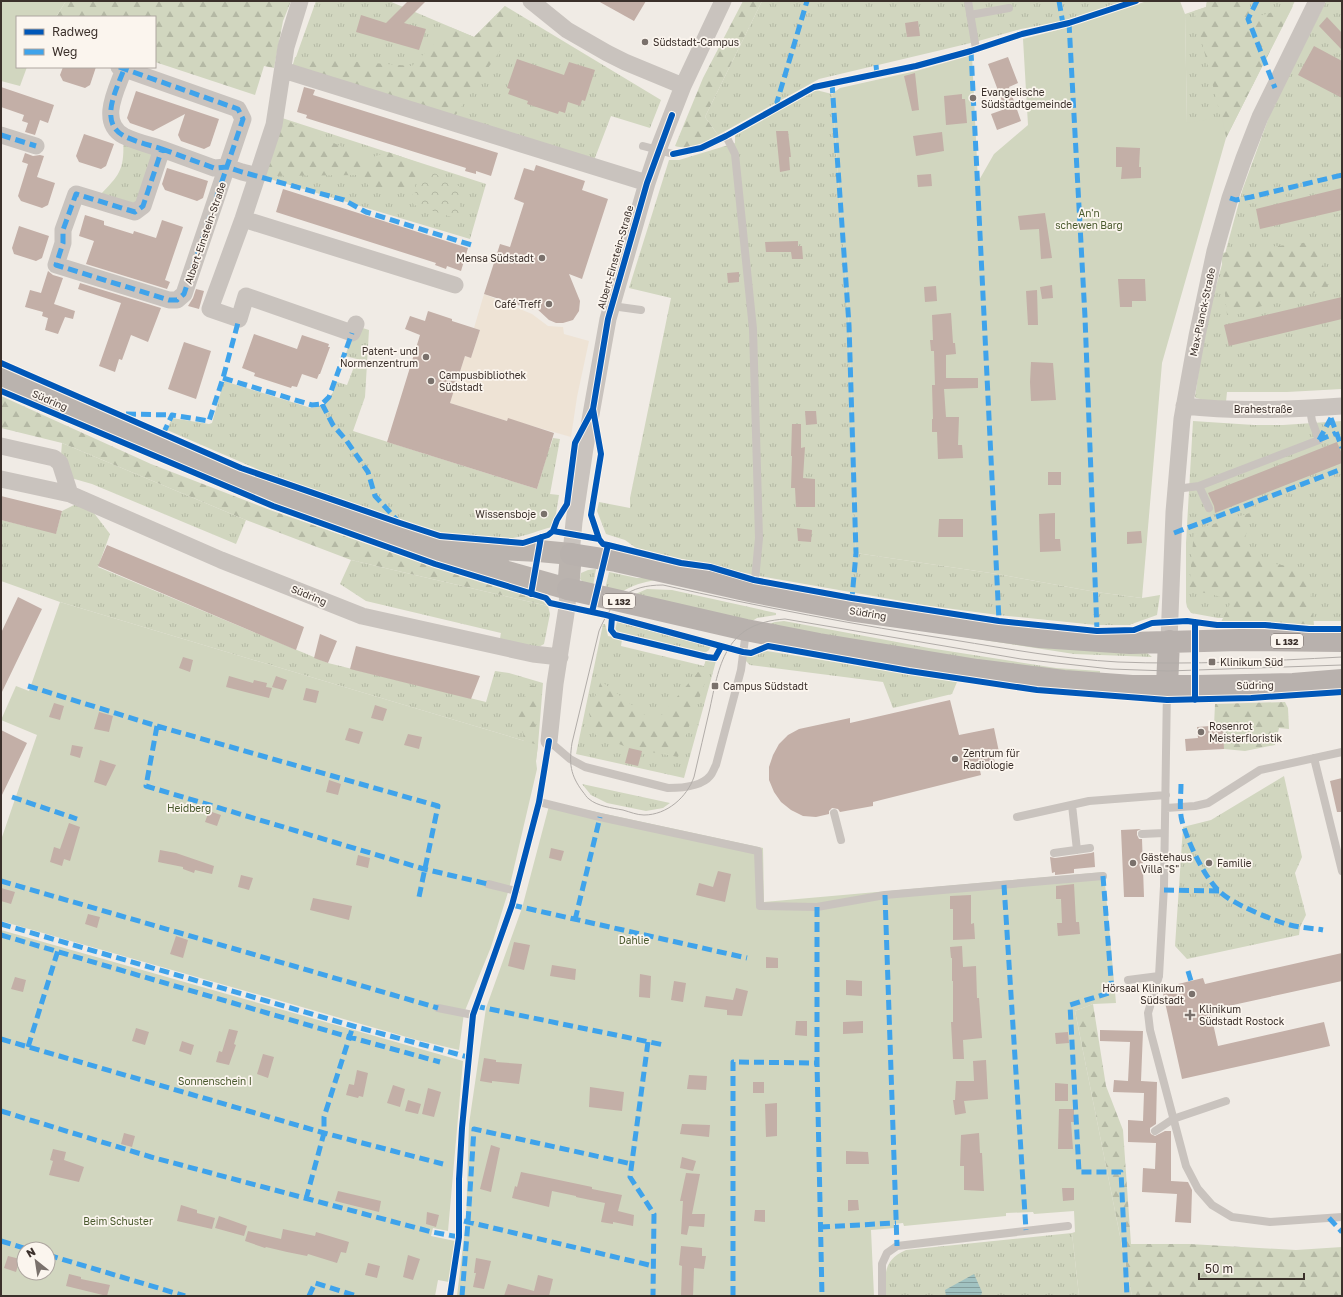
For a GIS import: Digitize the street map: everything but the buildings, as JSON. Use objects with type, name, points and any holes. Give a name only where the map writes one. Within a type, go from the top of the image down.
[{"type":"main road","name":"Südring","points":[[1,377],[121,431],[217,470],[321,510],[444,554],[568,589],[746,630],[894,657],[977,670],[1064,681],[1132,686],[1167,686],[1294,684],[1342,680]]},
{"type":"main road","name":"Südring","points":[[412,542],[475,548],[571,554],[616,561],[754,592],[848,610],[1040,637],[1130,642],[1233,640],[1342,641]]},
{"type":"main road","points":[[568,589],[571,554]]},
{"type":"main road","points":[[1167,686],[1169,642]]},
{"type":"street","points":[[300,1],[286,47],[274,125],[244,218],[210,309],[238,318],[246,296],[352,333],[356,324]]},
{"type":"street","points":[[531,1],[567,30],[607,53],[624,62],[683,86]]},
{"type":"street","name":"Albert-Einstein-Straße","points":[[571,554],[574,522],[585,448],[608,319],[646,183],[683,86],[723,1]]},
{"type":"street","name":"Max-Planck-Straße","points":[[1169,642],[1176,489],[1184,406],[1196,336],[1215,251],[1230,198],[1260,117],[1317,1]]},
{"type":"street","name":"Albert-Einstein-Straße","points":[[162,149],[143,206],[135,212],[76,194],[63,230],[63,244],[56,265],[169,300],[177,300],[184,294],[227,167],[243,119],[238,109],[122,68],[110,111],[114,128],[123,136],[162,149],[214,168],[227,167],[258,176]]},
{"type":"street","points":[[283,70],[646,183]]},
{"type":"street","points":[[1,135],[36,146]]},
{"type":"street","points":[[244,218],[455,285]]},
{"type":"street","name":"Brahestraße","points":[[1184,406],[1254,411],[1342,406]]},
{"type":"street","points":[[1,446],[54,458],[60,463],[70,494]]},
{"type":"street","name":"Südring","points":[[1,479],[70,494],[221,560],[362,616],[533,654],[560,657]]},
{"type":"street","points":[[549,741],[568,589]]},
{"type":"lane","points":[[968,1],[976,49]]},
{"type":"lane","points":[[970,15],[1008,8]]},
{"type":"lane","points":[[726,136],[735,154],[753,329],[759,538],[754,592]]},
{"type":"lane","points":[[612,306],[640,310]]},
{"type":"lane","points":[[1176,489],[1199,486],[1319,440],[1312,421],[1310,409]]},
{"type":"lane","points":[[1199,486],[1208,508]]},
{"type":"lane","points":[[549,741],[570,759],[585,767],[668,788],[679,788],[701,782],[710,777],[716,765],[741,670],[746,630]]},
{"type":"lane","points":[[1167,686],[1164,890],[1159,976],[1148,1013],[1150,1030],[1186,1166],[1198,1189],[1212,1205],[1232,1217],[1270,1222],[1342,1217]]},
{"type":"lane","points":[[1166,808],[1196,806],[1208,803],[1260,770],[1342,752]]},
{"type":"lane","points":[[1314,758],[1342,871]]},
{"type":"lane","points":[[1017,817],[1097,800],[1166,795]]},
{"type":"lane","points":[[539,802],[758,851],[760,906],[817,906],[885,895],[1103,876]]},
{"type":"lane","points":[[1072,805],[1077,850]]},
{"type":"lane","points":[[834,813],[841,840]]},
{"type":"lane","points":[[1142,834],[1164,833]]},
{"type":"lane","points":[[1054,853],[1090,848]]},
{"type":"lane","points":[[488,884],[516,891]]},
{"type":"lane","points":[[1128,980],[1159,976]]},
{"type":"lane","points":[[438,1008],[473,1015]]},
{"type":"lane","points":[[1155,1131],[1173,1119],[1226,1101]]},
{"type":"lane","points":[[882,1296],[882,1264],[887,1253],[897,1246],[1068,1226]]},
{"type":"green space","points":[[1,1],[66,1],[57,16],[16,16],[16,68],[27,68],[20,86],[1,81]]},
{"type":"green space","points":[[66,1],[291,1],[283,21],[274,68],[264,66],[255,95],[156,62],[156,16],[57,16]]},
{"type":"green space","points":[[316,1],[389,1],[474,37],[505,6],[661,100],[650,128],[611,116],[593,163],[292,68]]},
{"type":"green space","points":[[743,1],[762,1],[705,117],[718,135],[692,147],[675,146],[703,78]]},
{"type":"green space","points":[[762,1],[1125,1],[1063,21],[1021,29],[975,42],[819,79],[718,135],[705,117]]},
{"type":"green space","name":"An'n schewen Barg","points":[[1147,1],[1180,1],[1185,14],[1187,123],[1222,117],[1226,138],[1162,363],[1142,598],[1096,592],[997,574],[856,553],[849,325],[832,94],[840,88],[916,71],[972,55],[978,182],[994,154],[1028,125],[1023,39],[1069,27]]},
{"type":"green space","points":[[1207,1],[1295,1],[1226,138],[1221,118],[1187,124],[1185,14],[1206,7]]},
{"type":"green space","points":[[1207,1],[1250,1],[1249,19],[1293,6],[1226,138],[1194,11],[1206,7]]},
{"type":"green space","points":[[1326,1],[1342,1],[1342,389],[1287,392],[1227,392],[1226,402],[1212,402],[1196,398],[1205,327],[1242,191],[1270,114]]},
{"type":"green space","points":[[505,6],[506,42],[453,119],[292,68],[295,57],[412,66],[450,27],[474,37]]},
{"type":"green space","points":[[816,90],[832,94],[849,325],[856,553],[997,574],[1096,592],[1142,598],[1160,595],[1157,615],[1129,625],[1096,625],[998,615],[930,606],[759,576],[681,559],[636,548],[625,540],[606,534],[597,511],[599,502],[630,508],[630,498],[671,298],[629,288],[669,160],[679,160],[735,143],[735,135]]},
{"type":"green space","points":[[282,118],[486,184],[470,239],[260,176]]},
{"type":"green space","points":[[282,118],[367,159],[388,152],[419,163],[415,187],[370,189],[363,175],[260,176]]},
{"type":"green space","points":[[123,135],[162,149],[143,206],[96,199],[116,178],[122,165]]},
{"type":"green space","points":[[430,169],[440,177],[459,186],[461,220],[414,205],[409,198],[421,187],[421,173]]},
{"type":"green space","points":[[1318,241],[1328,289],[1227,315],[1221,253]]},
{"type":"green space","points":[[356,326],[369,330],[365,397],[353,431],[537,489],[547,455],[545,447],[550,448],[553,438],[560,439],[550,494],[559,495],[555,520],[552,527],[518,537],[494,540],[461,537],[431,531],[280,479],[167,430],[172,418],[209,424],[212,423],[224,381],[311,408],[326,403],[337,382],[347,385],[357,359],[345,356]]},
{"type":"green space","points":[[1,396],[151,464],[270,510],[436,568],[533,597],[544,602],[548,606],[351,560],[246,520],[62,443],[1,428]]},
{"type":"green space","points":[[1193,421],[1254,425],[1283,425],[1342,421],[1342,621],[1218,618],[1191,613],[1186,602],[1186,543]]},
{"type":"green space","points":[[62,443],[246,520],[236,544],[92,484],[71,478],[61,455]]},
{"type":"green space","points":[[84,500],[110,534],[98,567],[328,663],[486,702],[495,671],[509,673],[543,683],[538,745],[60,602],[1,581],[1,520],[56,533],[62,511]]},
{"type":"green space","points":[[1253,512],[1244,541],[1268,563],[1308,569],[1314,625],[1268,622],[1221,622],[1230,604],[1217,596],[1189,591],[1194,530]]},
{"type":"green space","points":[[351,560],[548,606],[550,614],[544,644],[535,649],[499,644],[501,633],[366,601],[340,584]]},
{"type":"green space","points":[[596,569],[593,586],[583,582],[580,579],[581,573]]},
{"type":"green space","points":[[609,572],[637,578],[653,578],[657,580],[638,584],[620,593],[605,589]]},
{"type":"green space","points":[[647,589],[672,590],[776,613],[776,615],[757,618],[749,623],[631,596]]},
{"type":"green space","name":"Heidberg","points":[[60,602],[538,745],[536,761],[537,769],[509,889],[491,947],[464,1013],[459,1050],[417,1040],[1,921],[1,840],[37,735],[1,720],[16,686],[29,691]]},
{"type":"green space","points":[[784,621],[929,648],[1056,668],[1100,671],[1100,674],[1063,673],[763,626]]},
{"type":"green space","points":[[617,622],[710,646],[710,648],[708,651],[702,653],[618,633],[615,630]]},
{"type":"green space","points":[[603,624],[605,624],[608,636],[622,639],[621,646],[704,666],[706,659],[716,661],[684,778],[576,754]]},
{"type":"green space","points":[[912,629],[1146,652],[1152,657],[1074,654]]},
{"type":"green space","points":[[767,651],[957,682],[952,694],[893,708],[883,682],[750,665],[745,660],[746,656],[752,656]]},
{"type":"green space","points":[[698,672],[707,677],[678,757],[629,748],[594,734],[589,713],[601,681],[655,723]]},
{"type":"green space","points":[[527,684],[540,688],[534,734],[538,745],[536,761],[523,757],[524,735],[515,719],[524,700]]},
{"type":"green space","points":[[1285,702],[1288,708],[1289,729],[1279,728],[1275,745],[1245,751],[1224,749],[1223,726],[1214,726],[1215,704]]},
{"type":"green space","points":[[1284,776],[1302,857],[1295,873],[1306,915],[1300,927],[1299,935],[1187,959],[1175,946],[1183,827],[1211,820]]},
{"type":"green space","points":[[582,784],[670,803],[663,808],[646,811],[607,803],[591,795]]},
{"type":"green space","name":"Dahlie","points":[[550,802],[763,848],[764,902],[1104,872],[1116,1003],[1093,1004],[1075,1011],[1132,1296],[1079,1296],[1072,1233],[1075,1232],[1074,1211],[1034,1214],[1033,1212],[1006,1213],[1006,1216],[904,1226],[903,1223],[894,1224],[894,1228],[871,1230],[874,1296],[457,1296],[466,1221],[469,1124],[486,1008],[522,908]]},
{"type":"green space","name":"Sonnenschein I","points":[[1,930],[463,1061],[448,1231],[433,1228],[431,1236],[455,1241],[449,1282],[438,1280],[435,1296],[1,1296]]},
{"type":"green space","points":[[1093,1004],[1106,1086],[1123,1130],[1131,1244],[1190,1244],[1296,1250],[1342,1247],[1342,1296],[1132,1296],[1075,1011]]},
{"type":"green space","points":[[1072,1233],[1079,1296],[885,1296],[885,1281],[889,1263],[898,1254],[906,1250]]},
{"type":"shaded area","points":[[484,294],[532,314],[548,326],[563,327],[564,334],[589,341],[577,397],[571,437],[508,419],[507,421],[450,403],[465,356],[471,358],[480,330],[474,328]]},
{"type":"water","points":[[974,1274],[982,1292],[981,1296],[946,1296],[945,1290]]},
{"type":"tram line","points":[[1342,657],[1202,663],[1118,662],[1077,659],[808,615],[663,585],[651,586],[631,591],[623,596],[610,611],[599,631],[572,743],[571,763],[575,780],[587,797],[596,803],[641,815],[661,812],[675,804],[691,784],[694,777],[718,674],[730,647],[738,636],[750,628],[766,622],[785,619],[1021,659],[1111,669],[1168,671],[1342,665]]},
{"type":"marked path","points":[[779,106],[777,102],[807,1]]},
{"type":"marked path","points":[[1059,1],[1063,24]]},
{"type":"marked path","points":[[1257,1],[1248,19],[1275,88]]},
{"type":"marked path","points":[[1069,23],[1085,317],[1097,631]]},
{"type":"marked path","points":[[971,51],[999,621]]},
{"type":"marked path","points":[[876,65],[877,75]]},
{"type":"marked path","points":[[122,68],[238,109],[243,119],[184,294],[177,300],[169,300],[56,265],[63,243],[63,230],[76,194],[135,212],[143,206],[162,149],[124,136],[116,130],[112,122],[111,114],[114,95],[124,69]]},
{"type":"marked path","points":[[832,83],[849,325],[856,553],[852,598]]},
{"type":"marked path","points":[[1,135],[36,146]]},
{"type":"marked path","points":[[162,149],[214,168],[227,167],[344,200],[366,212],[475,246]]},
{"type":"marked path","points":[[1230,198],[1236,200],[1251,197],[1342,175]]},
{"type":"marked path","points":[[163,434],[172,415],[209,421],[223,378],[239,319]]},
{"type":"marked path","points":[[223,378],[312,405],[322,404],[329,397],[352,333]]},
{"type":"marked path","points":[[322,404],[333,425],[346,440],[368,472],[375,496],[397,520]]},
{"type":"marked path","points":[[126,414],[172,415]]},
{"type":"marked path","points":[[1331,418],[1342,448]]},
{"type":"marked path","points":[[1319,440],[1331,418]]},
{"type":"marked path","points":[[1319,440],[1336,433]]},
{"type":"marked path","points":[[1174,533],[1342,469]]},
{"type":"marked path","points":[[28,686],[157,726],[438,806],[419,897]]},
{"type":"marked path","points":[[157,726],[146,786],[424,869],[488,884]]},
{"type":"marked path","points":[[1181,784],[1180,802],[1184,829],[1202,868],[1213,885],[1225,896],[1242,906],[1282,923],[1323,930]]},
{"type":"marked path","points":[[12,797],[77,819]]},
{"type":"marked path","points":[[575,920],[600,817]]},
{"type":"marked path","points":[[1103,876],[1112,992],[1070,1005],[1079,1172],[1121,1172],[1127,1296]]},
{"type":"marked path","points":[[1,881],[438,1008]]},
{"type":"marked path","points":[[1004,885],[1026,1230]]},
{"type":"marked path","points":[[1164,890],[1219,891]]},
{"type":"marked path","points":[[885,895],[897,1246]]},
{"type":"marked path","points":[[512,905],[747,958]]},
{"type":"marked path","points":[[817,907],[817,1063],[822,1296]]},
{"type":"marked path","points":[[1,924],[353,1026],[468,1057]]},
{"type":"marked path","points":[[1,935],[349,1037],[440,1062]]},
{"type":"marked path","points":[[28,1047],[59,947]]},
{"type":"marked path","points":[[1188,971],[1191,981]]},
{"type":"marked path","points":[[475,1006],[664,1045]]},
{"type":"marked path","points":[[306,1199],[324,1133],[324,1117],[353,1026]]},
{"type":"marked path","points":[[1,1039],[324,1133],[443,1164]]},
{"type":"marked path","points":[[648,1042],[630,1177],[654,1214],[653,1296]]},
{"type":"marked path","points":[[733,1296],[733,1062],[817,1063]]},
{"type":"marked path","points":[[1,1111],[151,1157],[432,1232],[459,1237]]},
{"type":"marked path","points":[[462,1296],[474,1129],[632,1164]]},
{"type":"marked path","points":[[1329,1218],[1342,1232]]},
{"type":"marked path","points":[[464,1221],[653,1266]]},
{"type":"marked path","points":[[820,1227],[896,1223]]},
{"type":"marked path","points":[[1,1241],[16,1246]]},
{"type":"marked path","points":[[56,1257],[185,1296]]},
{"type":"marked path","points":[[309,1296],[315,1283],[357,1296]]},
{"type":"cycle path","points":[[673,154],[701,148],[726,136],[814,87],[916,66],[971,51],[1022,34],[1069,23],[1136,1]]},
{"type":"cycle path","points":[[1,363],[241,468],[440,536],[523,543],[548,535],[553,531],[557,520],[567,504],[575,443],[593,409],[608,319],[647,183],[672,115]]},
{"type":"cycle path","points":[[1,391],[273,506],[435,564],[546,598],[550,603],[606,615],[743,652],[751,653],[768,646],[909,671],[1037,690],[1167,700],[1251,698],[1342,692]]},
{"type":"cycle path","points":[[593,409],[601,454],[591,515],[599,539]]},
{"type":"cycle path","points":[[553,531],[599,539],[603,544],[681,563],[710,567],[754,580],[852,598],[999,621],[1097,631],[1134,630],[1152,623],[1187,621],[1217,625],[1265,625],[1309,629],[1342,629]]},
{"type":"cycle path","points":[[531,594],[541,537]]},
{"type":"cycle path","points":[[592,612],[608,545]]},
{"type":"cycle path","points":[[612,617],[611,630],[615,635],[715,658],[721,647]]},
{"type":"cycle path","points":[[1195,622],[1195,700]]},
{"type":"cycle path","points":[[450,1296],[459,1237],[459,1179],[462,1128],[473,1015],[512,905],[539,802],[549,741]]},
{"type":"place","name":"Südstadt-Campus","points":[[645,42]]},
{"type":"place","name":"Evangelische Südstadtgemeinde","points":[[973,98]]},
{"type":"place","name":"Mensa Südstadt","points":[[542,258]]},
{"type":"place","name":"Café Treff","points":[[549,304]]},
{"type":"place","name":"Patent- und Normenzentrum","points":[[426,357]]},
{"type":"place","name":"Campusbibliothek Südstadt","points":[[431,381]]},
{"type":"place","name":"Wissensboje","points":[[544,514]]},
{"type":"place","name":"Klinikum Süd","points":[[1212,662]]},
{"type":"place","name":"Campus Südstadt","points":[[715,686]]},
{"type":"place","name":"Rosenrot Meisterfloristik","points":[[1201,732]]},
{"type":"place","name":"Zentrum für Radiologie","points":[[955,759]]},
{"type":"place","name":"Gästehaus Villa \"S\"","points":[[1133,863]]},
{"type":"place","name":"Familie","points":[[1209,863]]},
{"type":"place","name":"Hörsaal Klinikum Südstadt","points":[[1192,994]]},
{"type":"place","name":"Klinikum Südstadt Rostock","points":[[1190,1015]]},
{"type":"park label","name":"Beim Schuster","points":[[118,1221]]}]
